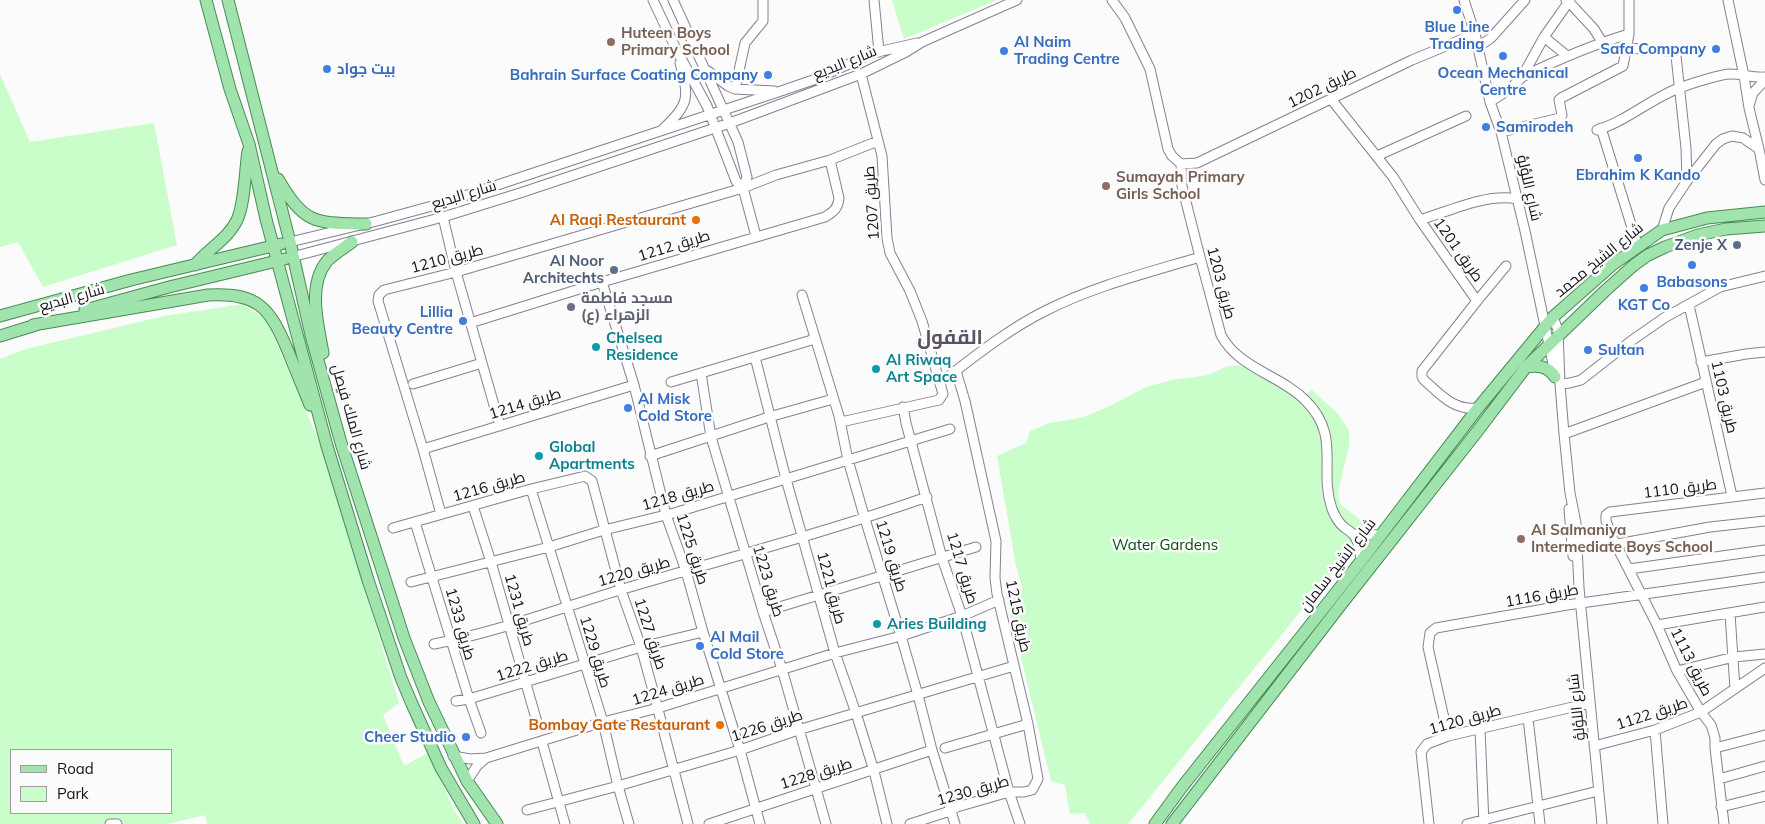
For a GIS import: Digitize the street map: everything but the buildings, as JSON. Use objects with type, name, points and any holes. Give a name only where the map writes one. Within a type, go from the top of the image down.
[{"type":"main road","name":"شارع الملك فيصل","points":[[206,0],[230,89],[249,144],[328,446],[368,580],[401,678],[441,768],[474,824]]},
{"type":"main road","name":"شارع الملك فيصل","points":[[228,0],[290,242],[311,335],[342,443],[404,638],[453,756],[467,781],[497,824]]},
{"type":"main road","points":[[196,265],[203,255],[218,244],[237,220],[249,144]]},
{"type":"main road","points":[[270,165],[292,202],[304,215],[321,222],[366,224]]},
{"type":"main road","name":"شارع الشيخ محمد","points":[[1549,321],[1612,265],[1662,230],[1707,218],[1765,212]]},
{"type":"main road","name":"شارع الشيخ محمد","points":[[1549,344],[1634,265],[1648,255],[1698,235],[1726,229],[1765,226]]},
{"type":"main road","name":"شارع البديع","points":[[0,316],[131,280],[290,242]]},
{"type":"main road","points":[[342,443],[318,327],[315,296],[320,273],[328,260],[352,242]]},
{"type":"main road","name":"شارع البديع","points":[[0,336],[32,325],[147,293],[292,257]]},
{"type":"main road","points":[[32,325],[208,295],[231,294],[247,298],[264,308],[279,329],[328,446]]},
{"type":"main road","name":"شارع الشيخ سلمان","points":[[1156,824],[1188,779],[1478,408],[1549,321]]},
{"type":"main road","name":"شارع الشيخ سلمان","points":[[1172,824],[1526,367],[1549,344]]},
{"type":"main road","points":[[1526,367],[1544,367],[1552,372],[1557,380]]},
{"type":"street","points":[[653,0],[716,127],[736,180],[743,188],[756,236]]},
{"type":"street","points":[[673,0],[738,142],[747,177],[743,188]]},
{"type":"street","points":[[735,89],[745,43],[763,21],[763,0]]},
{"type":"street","points":[[874,0],[879,52]]},
{"type":"street","name":"شارع البديع","points":[[292,257],[443,217],[730,123],[861,74],[922,42],[1018,0]]},
{"type":"street","points":[[1112,0],[1125,18],[1150,69],[1168,149],[1172,156],[1181,164]]},
{"type":"street","name":"شارع اللؤلؤ","points":[[1464,0],[1475,34],[1490,102],[1501,132],[1549,321],[1549,344],[1557,380],[1570,493],[1574,572],[1579,588]]},
{"type":"street","points":[[1478,47],[1491,38],[1525,0]]},
{"type":"street","points":[[1501,132],[1560,118],[1562,115],[1559,100],[1561,98],[1620,69],[1625,64],[1629,34],[1629,0]]},
{"type":"street","points":[[1728,0],[1765,180]]},
{"type":"street","points":[[1490,102],[1510,89],[1522,77],[1544,37],[1568,1],[1594,29],[1602,42]]},
{"type":"street","name":"طريق 1202","points":[[1181,164],[1197,163],[1412,60],[1475,34]]},
{"type":"street","points":[[1522,77],[1566,56],[1629,34]]},
{"type":"street","points":[[1544,37],[1566,56]]},
{"type":"street","name":"شارع البديع","points":[[290,242],[443,203],[782,91],[816,79],[879,52],[922,42]]},
{"type":"street","points":[[1627,48],[1670,51],[1675,54],[1686,148],[1687,180]]},
{"type":"street","points":[[660,132],[681,110],[686,95],[686,86],[676,49]]},
{"type":"street","points":[[706,69],[728,86],[735,89],[782,91]]},
{"type":"street","name":"طريق 1207","points":[[861,74],[884,170],[887,238],[890,253],[916,304],[926,330],[941,382]]},
{"type":"street","points":[[1638,247],[1599,129],[1627,117],[1659,97],[1679,88],[1726,74],[1765,78]]},
{"type":"street","points":[[1749,108],[1753,93],[1765,78]]},
{"type":"street","name":"طريق 1201","points":[[1331,99],[1377,156],[1476,300],[1424,368],[1422,376],[1426,382],[1454,406],[1465,409],[1478,408]]},
{"type":"street","points":[[1377,156],[1466,116]]},
{"type":"street","points":[[1662,230],[1669,208],[1687,180],[1716,144],[1732,136],[1743,138],[1759,149]]},
{"type":"street","name":"طريق 1210","points":[[441,514],[378,301],[379,295],[384,290],[456,272],[743,188],[830,160],[878,141]]},
{"type":"street","name":"طريق 1212","points":[[470,323],[824,217],[836,209],[839,198],[830,160]]},
{"type":"street","name":"طريق 1203","points":[[1181,164],[1182,186],[1219,329],[1228,346],[1239,357],[1298,393],[1312,407],[1322,423],[1327,442],[1330,504],[1337,519],[1353,534],[1359,547],[1361,560]]},
{"type":"street","points":[[1420,220],[1489,199],[1504,197],[1517,199]]},
{"type":"street","points":[[443,217],[456,272],[500,426]]},
{"type":"street","points":[[841,422],[941,398],[943,394],[941,382],[1010,331],[1060,304],[1095,289],[1200,257]]},
{"type":"street","points":[[1476,300],[1506,266]]},
{"type":"street","points":[[1557,380],[1570,383],[1581,380],[1664,318],[1720,287],[1765,276]]},
{"type":"street","name":"طريق 1225","points":[[602,282],[634,385],[666,515],[686,571],[703,632],[722,688],[760,824]]},
{"type":"street","name":"طريق 1219","points":[[802,295],[841,422],[848,460],[955,824]]},
{"type":"street","name":"طريق 1103","points":[[1689,305],[1732,496]]},
{"type":"street","name":"شارع اللؤلؤ","points":[[1549,321],[1557,324],[1559,335],[1557,380]]},
{"type":"street","points":[[671,382],[815,339]]},
{"type":"street","points":[[1701,362],[1765,352]]},
{"type":"street","name":"طريق 1221","points":[[755,357],[769,417],[835,653],[874,771],[887,824]]},
{"type":"street","points":[[413,384],[482,363]]},
{"type":"street","name":"طريق 1215","points":[[956,371],[967,408],[996,541],[995,578],[1028,724],[1038,780]]},
{"type":"street","name":"طريق 1223","points":[[701,373],[711,437],[762,612],[782,669],[826,824]]},
{"type":"street","points":[[1564,434],[1706,382]]},
{"type":"street","name":"طريق 1214","points":[[423,449],[634,385]]},
{"type":"street","points":[[650,456],[769,417],[833,399]]},
{"type":"street","name":"طريق 1217","points":[[903,407],[942,558],[962,616],[1009,792],[1020,824]]},
{"type":"street","name":"طريق 1218","points":[[411,582],[666,515],[950,429]]},
{"type":"street","name":"طريق 1216","points":[[393,528],[531,489],[585,476],[592,481]]},
{"type":"street","name":"طريق 1227","points":[[592,481],[621,590],[641,647],[688,824]]},
{"type":"street","name":"طريق 1229","points":[[531,489],[603,722],[629,824]]},
{"type":"street","name":"طريق 1110","points":[[1606,520],[1606,515],[1610,512],[1765,492]]},
{"type":"street","name":"شارع اللؤلؤ","points":[[1570,493],[1575,515],[1580,603],[1602,824]]},
{"type":"street","name":"طريق 1220","points":[[434,644],[508,626],[567,606],[865,519],[927,497]]},
{"type":"street","name":"طريق 1231","points":[[473,506],[537,722]]},
{"type":"street","name":"طريق 1113","points":[[1606,520],[1677,671],[1712,725],[1724,824]]},
{"type":"street","points":[[1577,541],[1614,540],[1765,521]]},
{"type":"street","name":"طريق 1233","points":[[415,522],[469,700],[481,733]]},
{"type":"street","points":[[1353,534],[1380,535]]},
{"type":"street","points":[[762,612],[976,547]]},
{"type":"street","points":[[1629,569],[1765,550]]},
{"type":"street","name":"طريق 1116","points":[[1448,736],[1428,647],[1430,633],[1440,627],[1580,603],[1765,577]]},
{"type":"street","name":"طريق 1224","points":[[453,756],[476,759],[486,758],[542,742],[835,653],[901,636],[962,616],[999,600]]},
{"type":"street","points":[[1657,625],[1765,607]]},
{"type":"street","points":[[1730,613],[1735,690]]},
{"type":"street","name":"طريق 1222","points":[[456,701],[469,700],[641,647],[703,632]]},
{"type":"street","points":[[1677,671],[1734,657],[1765,654]]},
{"type":"street","name":"طريق 1226","points":[[527,810],[618,786],[740,750],[798,730],[1014,666]]},
{"type":"street","name":"طريق 1122","points":[[1594,746],[1655,730],[1702,712],[1765,668]]},
{"type":"street","name":"طريق 1120","points":[[1429,824],[1421,752],[1427,744],[1448,736],[1590,703]]},
{"type":"street","points":[[1528,718],[1540,824]]},
{"type":"street","points":[[944,748],[1028,724]]},
{"type":"street","points":[[1480,729],[1484,822]]},
{"type":"street","points":[[1655,730],[1663,824]]},
{"type":"street","points":[[1715,748],[1765,735]]},
{"type":"street","points":[[542,742],[565,824]]},
{"type":"street","name":"طريق 1228","points":[[709,824],[874,771],[932,750]]},
{"type":"street","points":[[467,781],[477,766],[486,758]]},
{"type":"street","points":[[1719,780],[1765,766]]},
{"type":"street","name":"طريق 1230","points":[[910,824],[957,807],[1009,792],[1032,790],[1038,780]]},
{"type":"street","points":[[1467,824],[1484,822],[1538,805],[1598,791]]},
{"type":"street","points":[[1721,807],[1765,796]]},
{"type":"street","points":[[110,824],[117,824]]},
{"type":"green space","points":[[892,0],[997,0],[904,39]]},
{"type":"green space","points":[[0,74],[30,142],[154,123],[177,245],[43,287],[18,242],[0,247]]},
{"type":"green space","points":[[243,304],[267,321],[322,448],[399,703],[383,715],[404,766],[429,752],[453,808],[463,824],[207,824],[205,815],[167,824],[0,824],[0,359],[26,349],[164,316]]},
{"type":"green space","name":"Water Gardens","points":[[1264,365],[1300,397],[1312,390],[1337,413],[1349,430],[1349,446],[1338,492],[1340,504],[1369,527],[1128,824],[1090,824],[1085,813],[1070,814],[1065,785],[1051,781],[1006,595],[1023,590],[1016,566],[997,456],[1026,443],[1030,431],[1050,423],[1084,417],[1146,387],[1172,380],[1208,375],[1228,366]]},
{"type":"place","name":"Blue Line Trading","points":[[1457,10]]},
{"type":"place","name":"Huteen Boys Primary School","points":[[611,42]]},
{"type":"place","name":"Safa Company","points":[[1716,49]]},
{"type":"place","name":"Al Naim Trading Centre","points":[[1004,51]]},
{"type":"place","name":"Ocean Mechanical Centre","points":[[1503,56]]},
{"type":"place","name":"بيت جواد","points":[[327,69]]},
{"type":"place","name":"Bahrain Surface Coating Company","points":[[768,75]]},
{"type":"place","name":"Samirodeh","points":[[1486,127]]},
{"type":"place","name":"Ebrahim K Kando","points":[[1638,158]]},
{"type":"place","name":"Sumayah Primary Girls School","points":[[1106,186]]},
{"type":"place","name":"Al Raqi Restaurant","points":[[696,220]]},
{"type":"place","name":"Zenje X","points":[[1737,245]]},
{"type":"place","name":"Babasons","points":[[1692,265]]},
{"type":"place","name":"Al Noor Architechts","points":[[614,270]]},
{"type":"place","name":"KGT Co","points":[[1644,288]]},
{"type":"place","name":"مسجد فاطمة الزهراء (ع)","points":[[571,307]]},
{"type":"place","name":"Lillia Beauty Centre","points":[[463,321]]},
{"type":"place","name":"Chelsea Residence","points":[[596,347]]},
{"type":"place","name":"Sultan","points":[[1588,350]]},
{"type":"place","name":"Al Riwaq Art Space","points":[[876,369]]},
{"type":"place","name":"Al Misk Cold Store","points":[[628,408]]},
{"type":"place","name":"Global Apartments","points":[[539,456]]},
{"type":"place","name":"Al Salmaniya Intermediate Boys School","points":[[1521,539]]},
{"type":"place","name":"Aries Building","points":[[877,624]]},
{"type":"place","name":"Al Mail Cold Store","points":[[700,646]]},
{"type":"place","name":"Bombay Gate Restaurant","points":[[720,725]]},
{"type":"place","name":"Cheer Studio","points":[[466,737]]},
{"type":"district","name":"القفول","points":[[950,338]]}]
